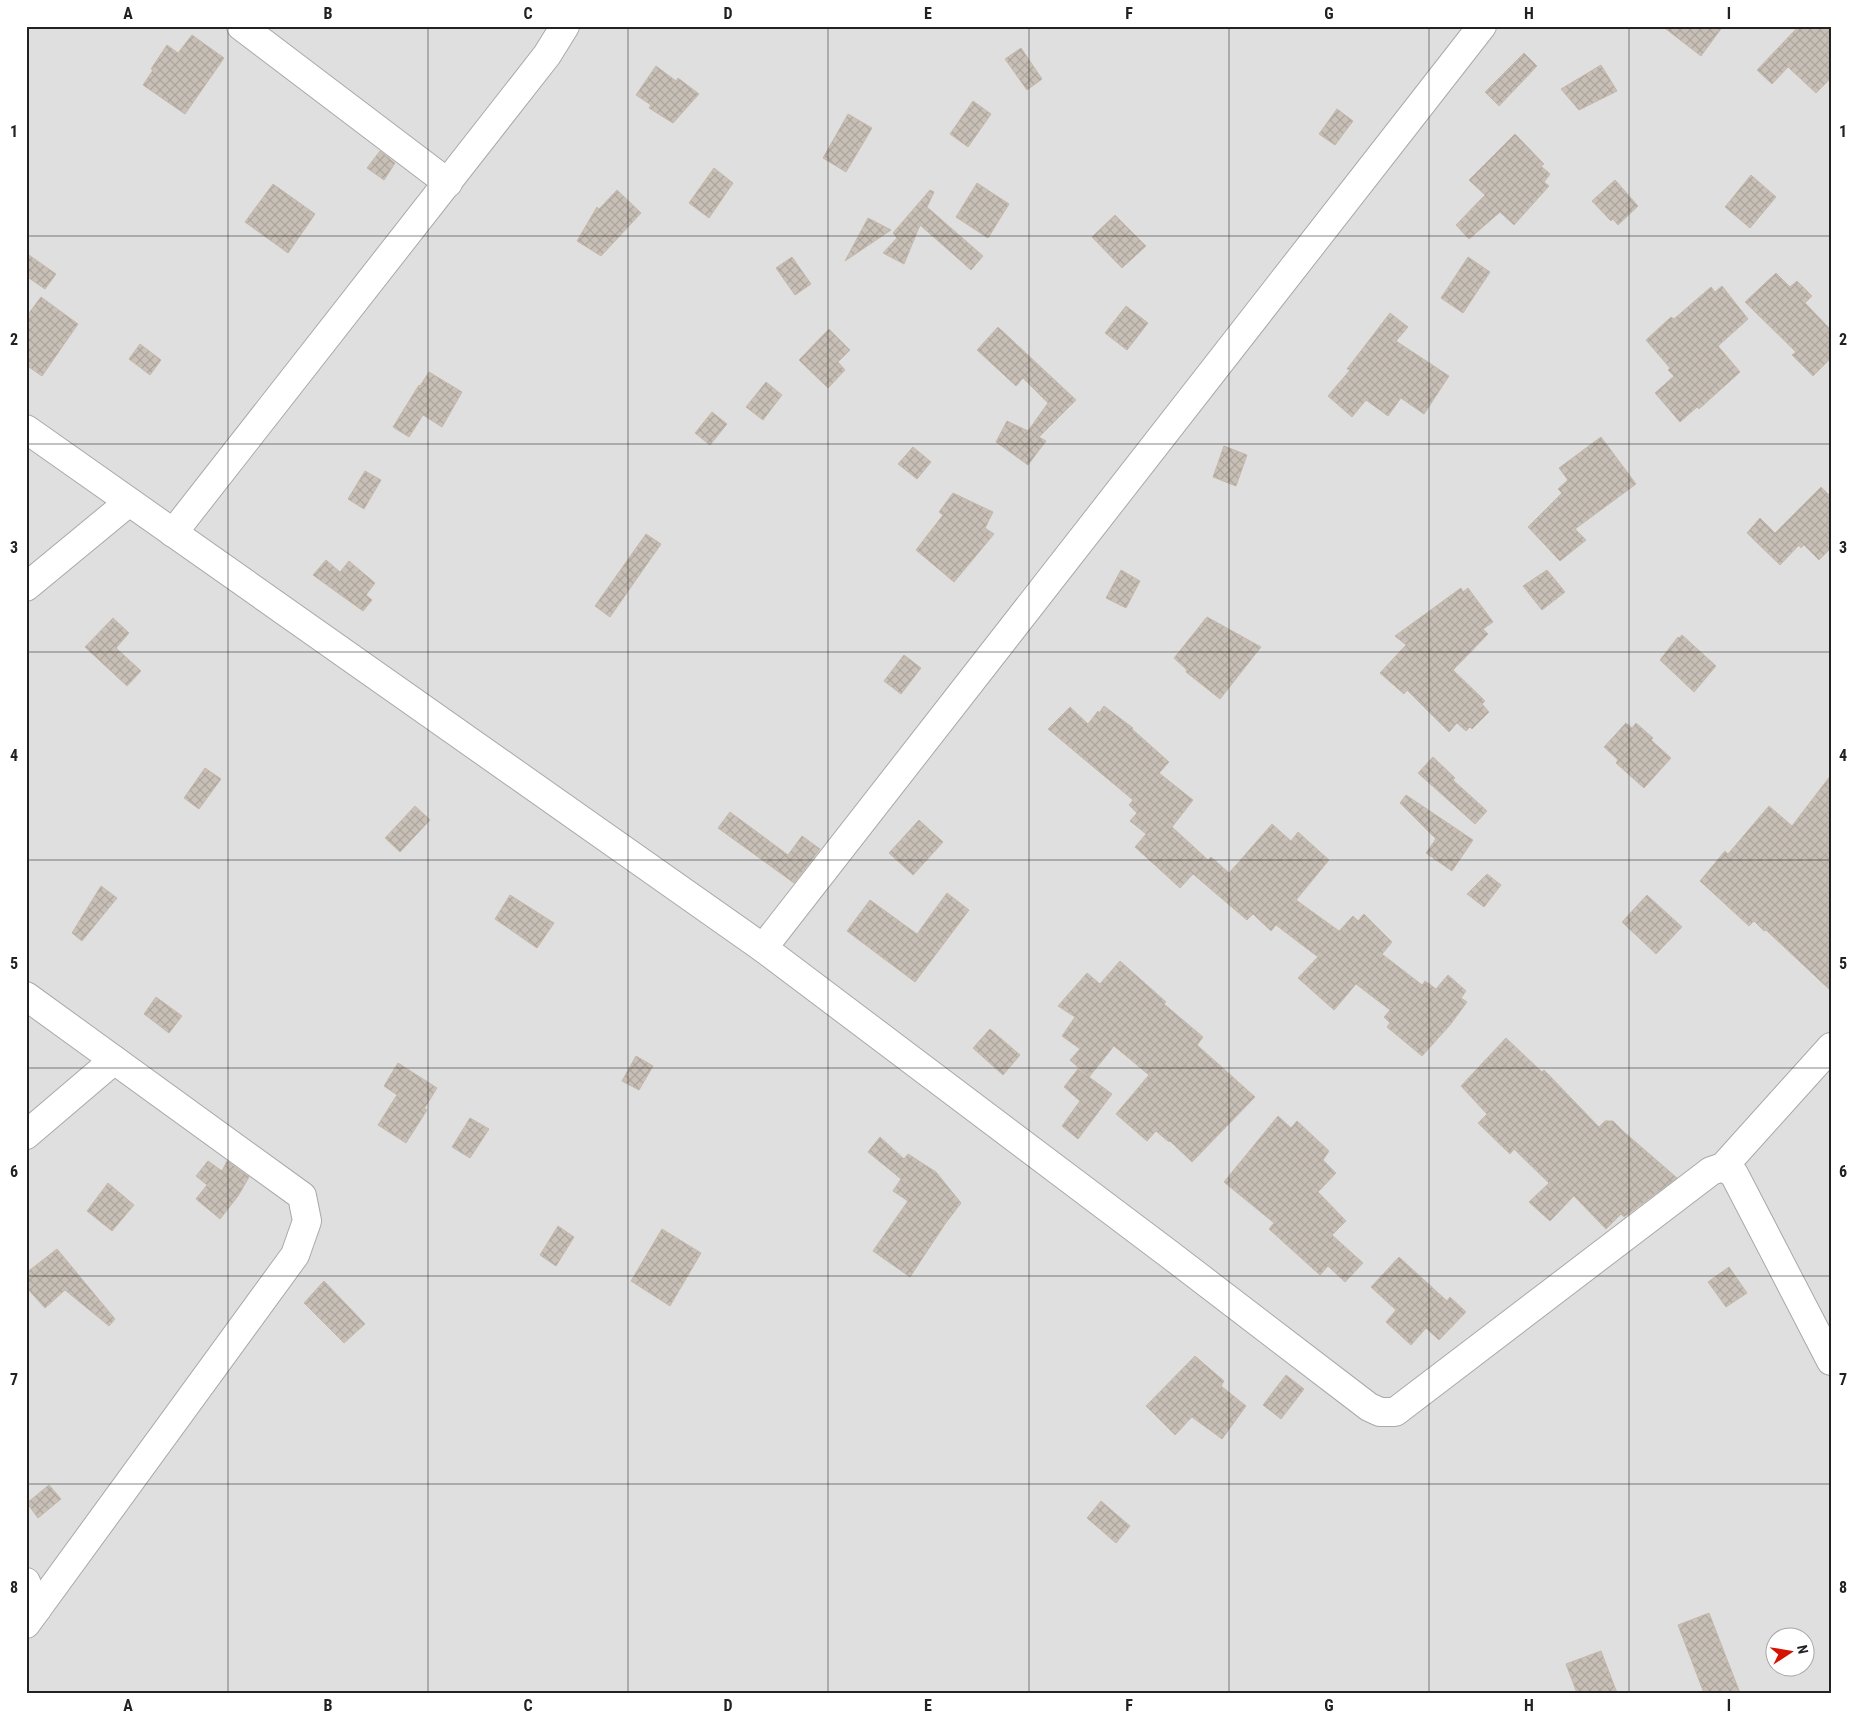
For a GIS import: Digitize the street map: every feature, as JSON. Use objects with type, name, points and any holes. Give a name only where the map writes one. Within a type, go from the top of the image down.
[{"type":"street","points":[[241,26],[448,183]]},
{"type":"street","points":[[173,533],[547,55],[564,26]]},
{"type":"street","points":[[763,948],[1482,26]]},
{"type":"street","points":[[26,429],[763,948],[1369,1407],[1380,1412],[1395,1412],[1711,1171],[1723,1167],[1831,1047]]},
{"type":"street","points":[[26,587],[129,502]]},
{"type":"street","points":[[26,996],[302,1196],[307,1221],[295,1256],[32,1616]]},
{"type":"street","points":[[26,1135],[114,1060]]},
{"type":"street","points":[[1723,1167],[1734,1174],[1831,1361]]},
{"type":"street","points":[[26,1582],[32,1616]]},
{"type":"shaded area","points":[[26,26],[1831,26],[1831,1693],[26,1693]]},
{"type":"building","points":[[1662,26],[1723,26],[1701,56]]},
{"type":"building","points":[[1799,26],[1831,26],[1831,78],[1816,93],[1788,67],[1772,84],[1757,70]]},
{"type":"building","points":[[192,35],[224,58],[185,114],[143,85],[167,45],[178,53]]},
{"type":"building","points":[[1021,48],[1042,79],[1027,90],[1005,59]]},
{"type":"building","points":[[1524,53],[1537,66],[1499,106],[1485,92]]},
{"type":"building","points":[[1601,65],[1617,91],[1579,110],[1561,89]]},
{"type":"building","points":[[656,66],[676,81],[678,78],[699,94],[673,123],[649,108],[651,105],[636,95]]},
{"type":"building","points":[[973,101],[991,114],[968,147],[950,134]]},
{"type":"building","points":[[1337,109],[1353,121],[1335,145],[1319,134]]},
{"type":"building","points":[[848,114],[872,128],[846,172],[823,158]]},
{"type":"building","points":[[1515,134],[1544,164],[1541,166],[1550,174],[1544,182],[1549,186],[1514,225],[1500,212],[1469,239],[1456,225],[1485,195],[1469,180]]},
{"type":"building","points":[[380,151],[395,163],[384,180],[367,168]]},
{"type":"building","points":[[714,168],[733,183],[709,218],[689,203]]},
{"type":"building","points":[[1751,175],[1776,197],[1750,228],[1725,207]]},
{"type":"building","points":[[1615,180],[1638,206],[1618,225],[1613,219],[1611,221],[1592,201]]},
{"type":"building","points":[[977,183],[1009,204],[988,238],[956,217]]},
{"type":"building","points":[[273,184],[315,214],[288,253],[245,222]]},
{"type":"building","points":[[617,190],[641,213],[601,256],[577,241],[597,207],[599,209]]},
{"type":"building","points":[[930,190],[934,192],[927,207],[983,256],[971,270],[920,225],[904,264],[883,253],[897,238],[893,233]]},
{"type":"building","points":[[1115,215],[1146,246],[1122,268],[1092,237]]},
{"type":"building","points":[[868,218],[891,230],[845,261]]},
{"type":"building","points":[[26,253],[56,274],[45,289],[26,276]]},
{"type":"building","points":[[792,257],[811,284],[795,295],[776,268]]},
{"type":"building","points":[[1468,257],[1490,272],[1463,313],[1441,298]]},
{"type":"building","points":[[1776,273],[1790,287],[1797,281],[1812,296],[1805,303],[1831,330],[1831,358],[1813,376],[1792,355],[1796,352],[1745,302]]},
{"type":"building","points":[[1722,286],[1748,319],[1718,346],[1740,372],[1699,409],[1697,407],[1680,422],[1655,393],[1674,376],[1668,370],[1670,368],[1646,340],[1671,317],[1674,319],[1711,287],[1715,292]]},
{"type":"building","points":[[41,297],[78,324],[42,376],[26,365],[26,317]]},
{"type":"building","points":[[1126,306],[1148,323],[1127,350],[1105,333]]},
{"type":"building","points":[[1390,313],[1408,327],[1396,341],[1449,376],[1424,414],[1401,398],[1388,416],[1366,400],[1352,417],[1328,396],[1350,370],[1347,369]]},
{"type":"building","points":[[998,327],[1076,400],[1039,437],[1046,441],[1028,465],[996,442],[1007,421],[1028,431],[1048,403],[1023,378],[1016,386],[977,350]]},
{"type":"building","points":[[829,329],[850,350],[838,362],[845,370],[828,388],[799,360]]},
{"type":"building","points":[[140,344],[161,360],[150,375],[129,359]]},
{"type":"building","points":[[429,372],[462,392],[442,427],[423,415],[409,437],[393,427]]},
{"type":"building","points":[[766,382],[782,395],[763,420],[746,407]]},
{"type":"building","points":[[712,412],[727,424],[710,445],[695,433]]},
{"type":"building","points":[[1601,437],[1636,484],[1575,529],[1586,540],[1560,561],[1528,527],[1562,493],[1558,489],[1568,480],[1559,468]]},
{"type":"building","points":[[1224,446],[1247,455],[1236,486],[1213,477]]},
{"type":"building","points":[[913,447],[931,462],[917,479],[898,464]]},
{"type":"building","points":[[365,471],[381,480],[364,509],[348,499]]},
{"type":"building","points":[[1821,487],[1831,497],[1831,548],[1819,560],[1804,545],[1801,548],[1799,545],[1780,565],[1747,533],[1760,518],[1775,533]]},
{"type":"building","points":[[953,493],[993,512],[985,528],[994,534],[954,582],[916,550],[943,515],[939,512]]},
{"type":"building","points":[[646,534],[661,544],[610,617],[595,606]]},
{"type":"building","points":[[326,560],[340,572],[349,561],[375,583],[366,595],[372,600],[363,611],[313,575]]},
{"type":"building","points":[[1121,570],[1140,581],[1126,608],[1106,598]]},
{"type":"building","points":[[1547,570],[1565,592],[1542,610],[1523,586]]},
{"type":"building","points":[[1461,588],[1463,592],[1468,588],[1493,622],[1483,629],[1488,634],[1453,670],[1485,701],[1482,704],[1489,712],[1472,729],[1470,727],[1466,731],[1457,723],[1449,732],[1407,690],[1404,694],[1380,673],[1406,645],[1395,636]]},
{"type":"building","points":[[1207,617],[1261,647],[1220,699],[1186,672],[1187,670],[1174,658]]},
{"type":"building","points":[[113,618],[129,633],[116,648],[141,671],[127,686],[85,647]]},
{"type":"building","points":[[1682,635],[1716,666],[1694,692],[1660,660],[1678,637]]},
{"type":"building","points":[[904,655],[921,668],[901,694],[884,681]]},
{"type":"building","points":[[1104,706],[1133,728],[1169,762],[1159,773],[1193,800],[1172,827],[1208,860],[1211,857],[1229,873],[1272,824],[1291,841],[1298,832],[1329,860],[1296,900],[1339,931],[1353,916],[1358,921],[1364,914],[1392,942],[1382,954],[1422,985],[1425,981],[1436,989],[1448,975],[1466,991],[1461,998],[1467,1002],[1450,1025],[1422,1056],[1387,1027],[1390,1023],[1384,1017],[1390,1010],[1356,984],[1334,1010],[1298,978],[1318,957],[1276,925],[1271,931],[1253,914],[1247,920],[1193,874],[1180,888],[1135,847],[1146,834],[1130,821],[1137,813],[1129,805],[1133,800],[1048,729],[1070,707],[1088,724]]},
{"type":"building","points":[[1626,723],[1632,728],[1636,723],[1671,758],[1644,788],[1616,763],[1618,760],[1604,747]]},
{"type":"building","points":[[1433,757],[1455,778],[1453,780],[1487,811],[1475,824],[1418,773]]},
{"type":"building","points":[[205,768],[221,779],[199,809],[184,798]]},
{"type":"building","points":[[1831,775],[1831,991],[1766,930],[1764,931],[1754,921],[1749,926],[1700,881],[1725,851],[1728,854],[1769,806],[1792,826]]},
{"type":"building","points":[[1406,795],[1473,840],[1452,871],[1426,853],[1436,839],[1400,803]]},
{"type":"building","points":[[415,806],[430,820],[400,852],[385,838]]},
{"type":"building","points":[[730,812],[788,855],[802,836],[820,849],[794,883],[718,828]]},
{"type":"building","points":[[919,820],[943,842],[913,875],[889,853]]},
{"type":"building","points":[[1487,874],[1501,885],[1484,907],[1467,894]]},
{"type":"building","points":[[101,886],[117,898],[82,941],[72,933]]},
{"type":"building","points":[[947,893],[969,910],[915,982],[847,931],[870,900],[917,934]]},
{"type":"building","points":[[510,895],[554,923],[537,948],[495,919]]},
{"type":"building","points":[[1647,895],[1682,927],[1656,954],[1622,922]]},
{"type":"building","points":[[1120,961],[1166,1002],[1164,1004],[1203,1037],[1197,1045],[1255,1097],[1192,1162],[1170,1141],[1156,1131],[1147,1141],[1116,1114],[1149,1075],[1114,1046],[1089,1077],[1070,1060],[1080,1049],[1062,1036],[1075,1017],[1058,1006],[1087,973],[1100,984]]},
{"type":"building","points":[[156,997],[182,1016],[169,1033],[144,1014]]},
{"type":"building","points":[[990,1029],[1020,1055],[1003,1075],[973,1048]]},
{"type":"building","points":[[1506,1038],[1542,1072],[1544,1070],[1599,1127],[1605,1121],[1613,1121],[1677,1178],[1624,1217],[1621,1214],[1606,1229],[1574,1196],[1550,1221],[1529,1202],[1549,1183],[1514,1149],[1510,1154],[1478,1123],[1487,1114],[1461,1086]]},
{"type":"building","points":[[636,1056],[653,1066],[639,1090],[622,1081]]},
{"type":"building","points":[[398,1063],[437,1088],[424,1109],[427,1110],[406,1143],[378,1125],[397,1095],[384,1086]]},
{"type":"building","points":[[1078,1069],[1112,1094],[1078,1139],[1062,1126],[1080,1101],[1064,1087]]},
{"type":"building","points":[[1278,1116],[1291,1128],[1297,1121],[1329,1151],[1323,1160],[1336,1173],[1318,1192],[1346,1221],[1332,1235],[1363,1263],[1345,1282],[1328,1266],[1320,1275],[1269,1229],[1274,1223],[1224,1182]]},
{"type":"building","points":[[470,1118],[489,1129],[470,1158],[452,1147]]},
{"type":"building","points":[[880,1137],[904,1159],[908,1154],[936,1172],[961,1203],[910,1277],[873,1251],[908,1201],[893,1191],[901,1179],[868,1152]]},
{"type":"building","points":[[208,1161],[222,1171],[227,1161],[249,1177],[238,1196],[220,1219],[196,1199],[207,1185],[196,1176]]},
{"type":"building","points":[[108,1183],[134,1205],[112,1231],[87,1211]]},
{"type":"building","points":[[558,1226],[574,1237],[556,1266],[540,1255]]},
{"type":"building","points":[[662,1229],[701,1253],[670,1306],[631,1281]]},
{"type":"building","points":[[57,1249],[115,1319],[109,1326],[65,1290],[45,1308],[26,1287],[26,1273]]},
{"type":"building","points":[[1399,1257],[1447,1301],[1450,1297],[1466,1312],[1439,1340],[1426,1328],[1411,1345],[1386,1322],[1396,1310],[1371,1287]]},
{"type":"building","points":[[1729,1267],[1747,1293],[1726,1307],[1708,1282]]},
{"type":"building","points":[[324,1281],[365,1324],[344,1343],[304,1303]]},
{"type":"building","points":[[1195,1356],[1224,1381],[1221,1386],[1246,1406],[1222,1439],[1192,1417],[1175,1435],[1146,1406]]},
{"type":"building","points":[[1286,1375],[1304,1389],[1281,1419],[1263,1405]]},
{"type":"building","points":[[49,1485],[61,1499],[38,1518],[27,1503]]},
{"type":"building","points":[[1101,1501],[1130,1526],[1116,1543],[1087,1518]]},
{"type":"building","points":[[1709,1613],[1740,1693],[1704,1693],[1678,1625]]},
{"type":"building","points":[[1601,1651],[1617,1693],[1577,1693],[1566,1664]]}]
